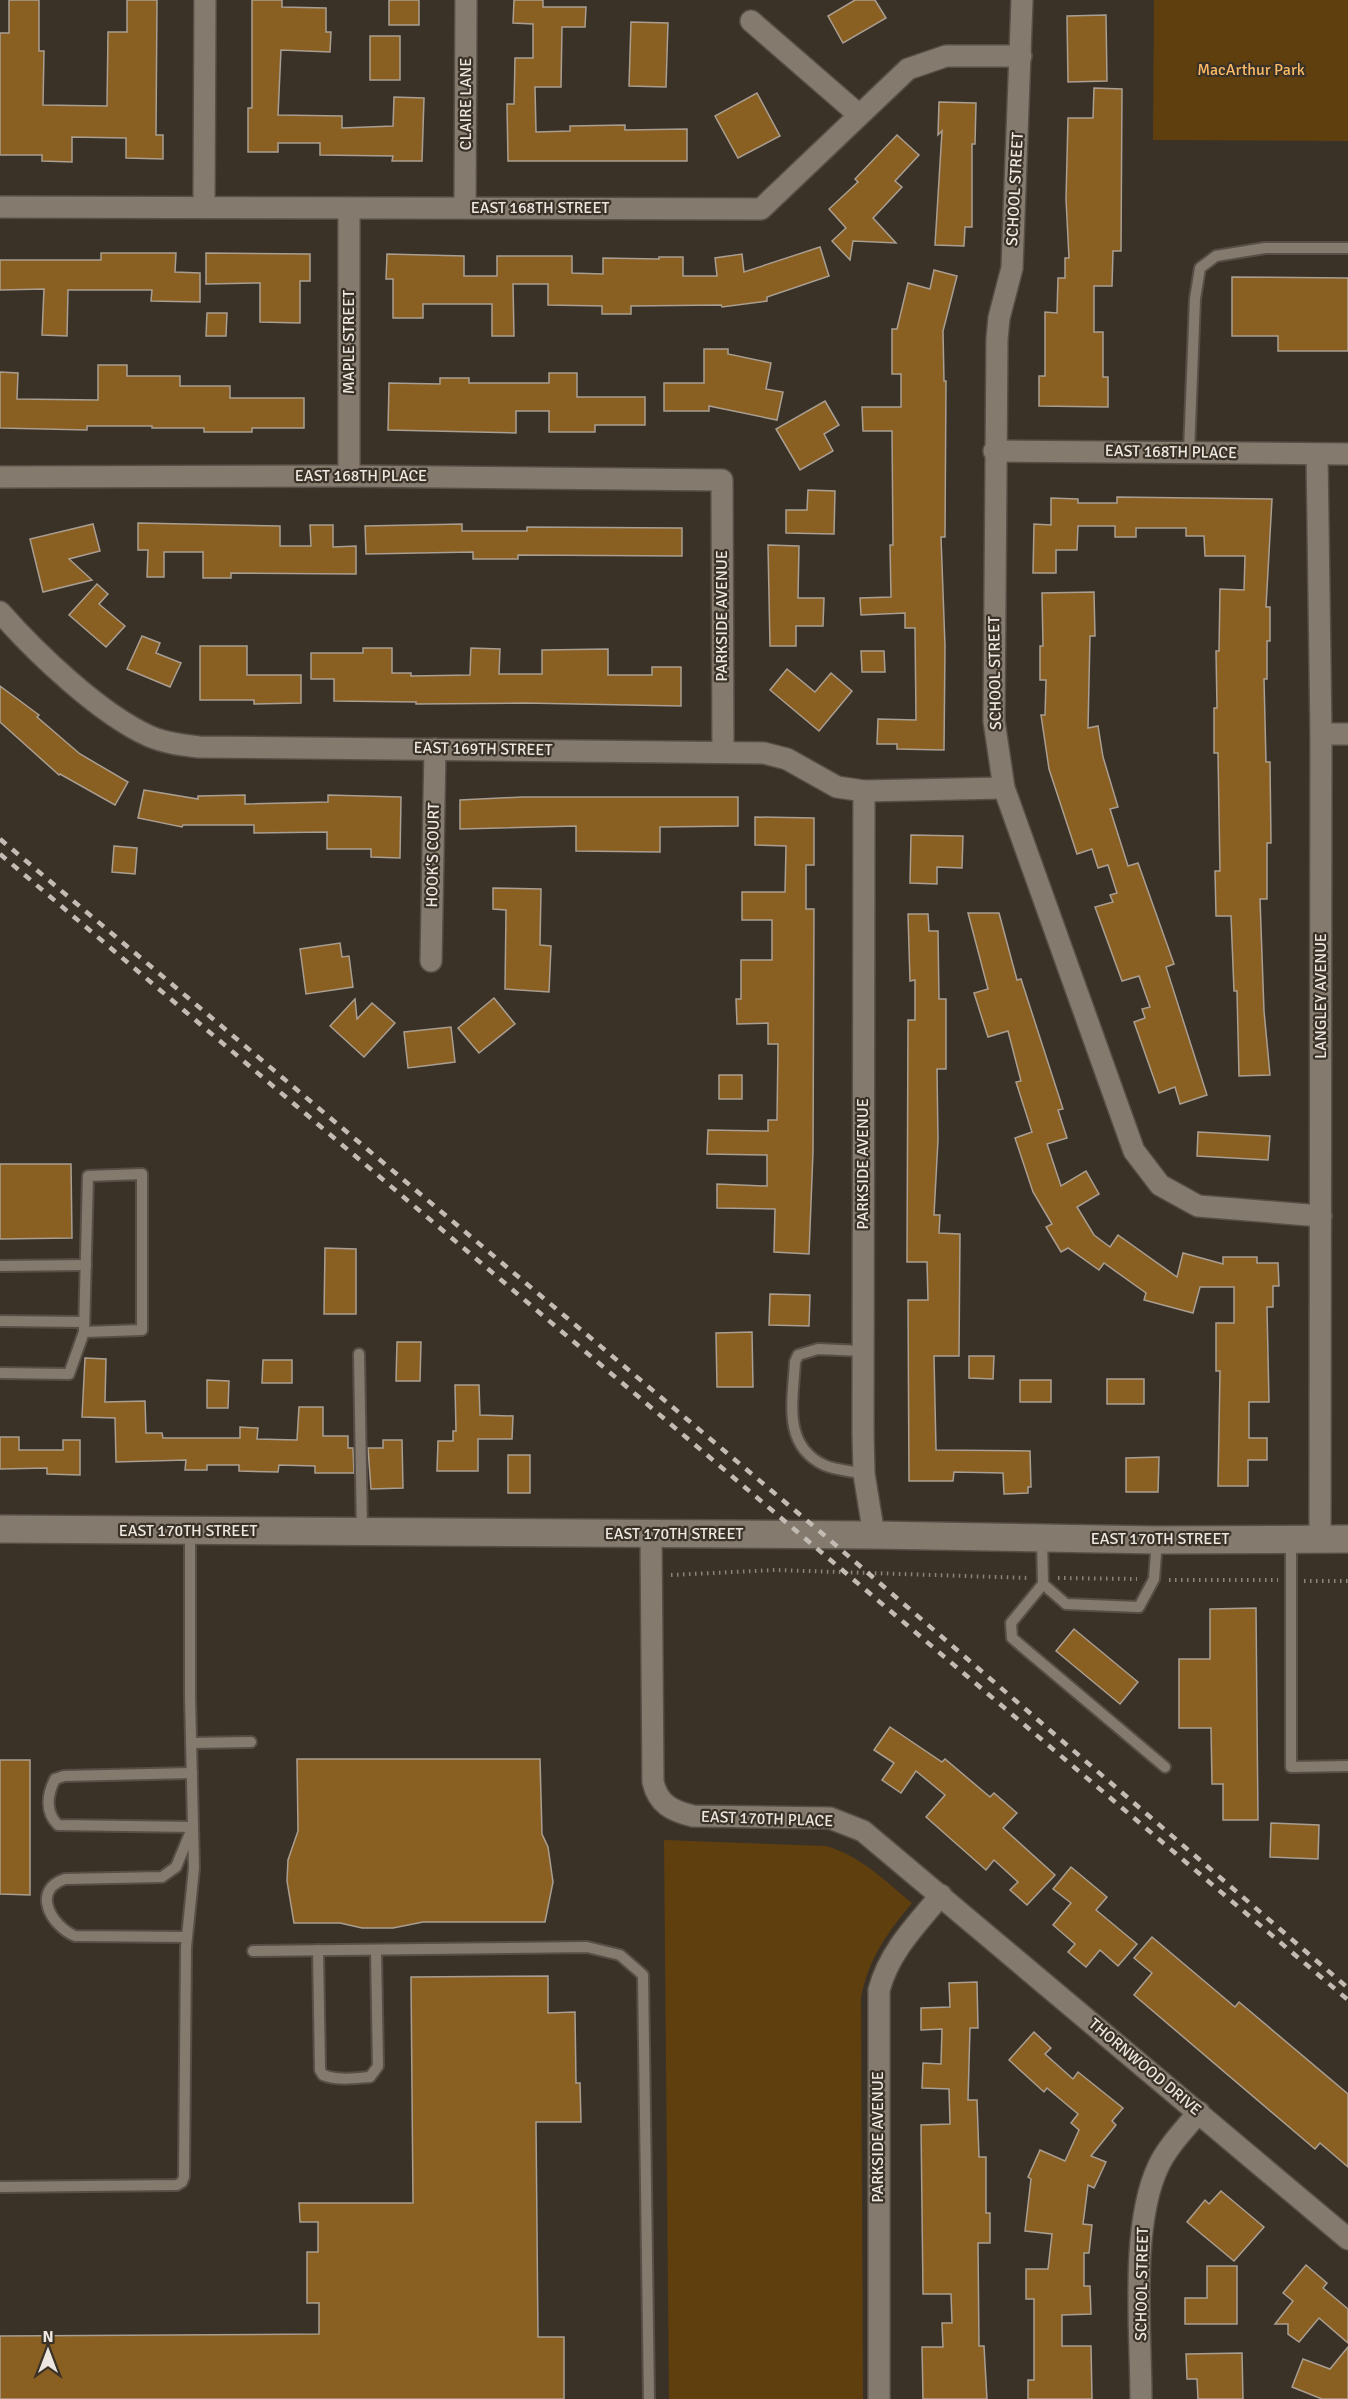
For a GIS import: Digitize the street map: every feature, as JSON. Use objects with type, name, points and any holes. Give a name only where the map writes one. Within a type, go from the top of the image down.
[{"type":"street","points":[[204,206],[205,0]]},
{"type":"street","name":"CLAIRE LANE","points":[[465,207],[466,0]]},
{"type":"street","name":"SCHOOL STREET","points":[[1022,0],[1022,56],[1012,268],[999,318],[994,451],[994,721],[1005,788],[1134,1151],[1160,1185],[1198,1206],[1321,1216]]},
{"type":"street","points":[[751,21],[858,114]]},
{"type":"street","name":"EAST 168TH STREET","points":[[0,207],[761,209],[858,114],[908,69],[946,56],[1022,56]]},
{"type":"street","name":"MAPLE STREET","points":[[349,209],[349,476]]},
{"type":"street","name":"EAST 168TH PLACE","points":[[994,451],[1348,454]]},
{"type":"street","name":"LANGLEY AVENUE","points":[[1317,454],[1321,734],[1320,1539]]},
{"type":"street","name":"EAST 168TH PLACE","points":[[0,477],[349,476],[722,480]]},
{"type":"street","name":"PARKSIDE AVENUE","points":[[722,480],[723,752]]},
{"type":"street","name":"EAST 169TH STREET","points":[[0,612],[29,645],[123,723],[151,737],[199,747],[764,753],[787,759],[837,787],[864,791],[1005,788]]},
{"type":"street","points":[[1321,734],[1348,734]]},
{"type":"street","name":"HOOK'S COURT","points":[[431,961],[435,749]]},
{"type":"street","name":"PARKSIDE AVENUE","points":[[864,791],[864,1474],[874,1535]]},
{"type":"street","name":"EAST 170TH STREET","points":[[0,1529],[874,1535],[1157,1540],[1348,1539]]},
{"type":"street","name":"EAST 170TH PLACE","points":[[651,1534],[653,1782],[656,1794],[671,1808],[693,1816],[830,1818],[847,1823],[863,1831],[941,1895]]},
{"type":"street","name":"PARKSIDE AVENUE","points":[[879,2399],[879,1990],[884,1970],[902,1942],[941,1895]]},
{"type":"street","name":"THORNWOOD DRIVE","points":[[941,1895],[1348,2239]]},
{"type":"street","name":"SCHOOL STREET","points":[[1141,2399],[1140,2249],[1149,2191],[1158,2165],[1199,2112]]},
{"type":"lane","points":[[1189,451],[1195,299],[1200,268],[1216,256],[1264,248],[1348,248]]},
{"type":"lane","points":[[0,1321],[84,1327],[142,1330],[142,1174],[88,1176],[84,1327],[69,1374],[0,1373]]},
{"type":"lane","points":[[0,1266],[86,1265]]},
{"type":"lane","points":[[863,1351],[818,1349],[798,1355],[795,1362],[792,1429],[805,1452],[824,1465],[864,1474]]},
{"type":"lane","points":[[359,1354],[362,1532]]},
{"type":"lane","points":[[0,2187],[177,2186],[182,2182],[187,1937],[194,1868],[190,1530]]},
{"type":"lane","points":[[1291,1538],[1291,1767],[1348,1766]]},
{"type":"lane","points":[[1042,1539],[1042,1581],[1011,1623],[1012,1638],[1166,1767]]},
{"type":"lane","points":[[1042,1581],[1066,1604],[1139,1607],[1154,1579],[1157,1540]]},
{"type":"lane","points":[[191,1743],[251,1742]]},
{"type":"lane","points":[[192,1773],[64,1776],[55,1779],[49,1790],[48,1806],[51,1818],[58,1825],[193,1827]]},
{"type":"lane","points":[[187,1937],[75,1936],[62,1930],[54,1921],[48,1908],[48,1892],[54,1883],[65,1879],[162,1877],[176,1867],[193,1827]]},
{"type":"lane","points":[[253,1951],[587,1947],[620,1955],[643,1975],[649,2399]]},
{"type":"lane","points":[[318,1950],[320,2070],[323,2076],[331,2078],[370,2078],[378,2066],[376,1950]]},
{"type":"path","points":[[679,1575],[774,1570],[1042,1581],[1154,1579],[1348,1581]]},
{"type":"green space","name":"MacArthur Park","points":[[1154,0],[1348,0],[1348,141],[1153,140]]},
{"type":"green space","points":[[664,1840],[826,1846],[839,1850],[861,1863],[912,1903],[874,1958],[861,1997],[863,2399],[669,2399]]},
{"type":"building","points":[[9,0],[39,0],[39,51],[44,51],[43,105],[107,106],[108,32],[127,32],[127,0],[157,0],[156,135],[163,135],[163,159],[126,158],[126,138],[72,137],[72,162],[42,161],[42,155],[0,155],[0,33],[9,33]]},
{"type":"building","points":[[252,0],[282,0],[282,7],[326,8],[326,32],[331,32],[330,52],[281,50],[278,115],[342,116],[342,128],[393,126],[394,97],[424,98],[422,161],[392,161],[393,156],[320,155],[320,143],[278,143],[278,152],[248,152],[248,108],[252,108]]},
{"type":"building","points":[[389,0],[419,0],[419,25],[389,25]]},
{"type":"building","points":[[514,0],[543,0],[543,7],[586,7],[585,27],[562,27],[561,87],[535,87],[536,132],[570,131],[570,126],[625,125],[625,130],[687,129],[687,161],[508,161],[507,104],[514,104],[515,58],[533,58],[533,24],[513,23]]},
{"type":"building","points":[[855,0],[875,0],[886,18],[843,43],[828,16]]},
{"type":"building","points":[[1106,15],[1107,81],[1068,82],[1067,16]]},
{"type":"building","points":[[631,22],[668,23],[666,87],[629,86]]},
{"type":"building","points":[[370,36],[400,36],[400,80],[370,80]]},
{"type":"building","points":[[1094,88],[1122,89],[1121,251],[1113,251],[1112,286],[1094,286],[1094,332],[1103,332],[1103,377],[1108,377],[1108,407],[1039,406],[1039,376],[1045,376],[1045,312],[1057,313],[1058,278],[1065,278],[1065,258],[1069,258],[1066,199],[1068,118],[1093,118]]},
{"type":"building","points":[[757,93],[780,136],[738,158],[715,116]]},
{"type":"building","points":[[939,102],[976,103],[975,144],[972,144],[972,227],[965,227],[964,246],[935,245],[942,131],[938,135]]},
{"type":"building","points":[[897,135],[919,155],[895,181],[902,187],[873,218],[896,243],[853,241],[850,260],[832,241],[846,228],[829,209],[858,182],[855,179]]},
{"type":"building","points":[[820,247],[829,276],[767,297],[767,301],[722,307],[721,305],[631,306],[631,314],[602,314],[602,306],[548,305],[548,284],[513,284],[514,336],[492,336],[492,304],[423,304],[423,318],[393,318],[393,279],[386,279],[387,254],[464,256],[464,276],[497,276],[497,256],[572,256],[572,273],[603,274],[603,258],[683,257],[683,276],[717,276],[715,258],[742,254],[744,272]]},
{"type":"building","points":[[101,253],[176,253],[175,272],[200,273],[200,302],[151,301],[152,290],[68,290],[67,336],[42,335],[44,289],[0,290],[0,260],[101,260]]},
{"type":"building","points":[[206,253],[310,254],[310,281],[300,281],[300,323],[260,322],[260,283],[206,284]]},
{"type":"building","points":[[934,270],[957,276],[943,331],[944,381],[946,381],[945,537],[941,537],[945,646],[944,750],[897,749],[897,744],[877,744],[878,719],[916,720],[915,628],[905,628],[905,613],[861,615],[860,598],[891,597],[890,545],[893,545],[892,431],[863,431],[862,407],[901,407],[901,374],[892,374],[892,329],[897,329],[908,283],[930,289]]},
{"type":"building","points":[[1232,277],[1348,278],[1348,351],[1278,351],[1278,336],[1232,336]]},
{"type":"building","points":[[207,313],[227,313],[226,336],[206,336]]},
{"type":"building","points":[[704,349],[728,349],[728,354],[771,363],[766,389],[783,392],[777,420],[709,406],[709,411],[664,411],[664,383],[704,383]]},
{"type":"building","points":[[98,365],[127,365],[127,376],[180,376],[180,386],[230,386],[230,398],[304,398],[304,428],[252,428],[252,432],[204,432],[204,428],[152,428],[152,426],[87,426],[87,430],[0,428],[0,372],[18,373],[17,399],[98,400]]},
{"type":"building","points":[[549,373],[577,373],[577,397],[645,397],[645,425],[595,425],[595,432],[549,432],[549,411],[516,411],[516,433],[388,430],[389,383],[440,384],[440,378],[469,378],[469,383],[549,383]]},
{"type":"building","points":[[825,401],[839,425],[824,434],[833,451],[800,470],[776,429]]},
{"type":"building","points":[[808,490],[835,491],[834,534],[786,533],[786,510],[807,510]]},
{"type":"building","points":[[1117,497],[1272,499],[1266,607],[1270,607],[1270,641],[1267,641],[1267,679],[1264,679],[1266,762],[1270,762],[1271,843],[1267,843],[1267,899],[1260,899],[1264,1011],[1270,1075],[1239,1076],[1237,991],[1234,991],[1231,916],[1216,916],[1215,871],[1220,871],[1218,753],[1214,753],[1214,708],[1217,708],[1216,651],[1219,651],[1220,589],[1244,590],[1245,556],[1205,556],[1204,536],[1186,536],[1186,528],[1136,528],[1136,537],[1115,537],[1115,526],[1078,526],[1077,550],[1056,550],[1056,573],[1033,573],[1034,524],[1051,525],[1051,498],[1078,499],[1078,503],[1117,503]]},
{"type":"building","points":[[138,523],[280,526],[280,546],[311,546],[310,525],[333,525],[333,547],[356,546],[356,574],[231,573],[231,578],[203,578],[203,552],[164,552],[164,577],[147,577],[148,550],[138,550]]},
{"type":"building","points":[[93,524],[100,551],[69,559],[92,580],[43,592],[30,539]]},
{"type":"building","points":[[462,524],[462,531],[527,531],[527,527],[682,528],[682,556],[518,555],[518,559],[473,559],[473,552],[366,554],[365,526]]},
{"type":"building","points":[[768,545],[799,546],[798,598],[824,598],[823,626],[796,626],[796,646],[770,646]]},
{"type":"building","points":[[97,584],[108,594],[99,604],[125,626],[106,647],[69,615]]},
{"type":"building","points":[[1094,592],[1095,636],[1090,636],[1088,728],[1098,726],[1103,757],[1118,807],[1110,809],[1128,866],[1138,863],[1174,964],[1166,967],[1207,1095],[1180,1104],[1175,1087],[1159,1093],[1134,1022],[1145,1018],[1142,1009],[1150,1007],[1139,976],[1122,981],[1095,907],[1113,902],[1110,895],[1117,893],[1108,865],[1098,868],[1092,849],[1077,854],[1049,769],[1041,715],[1045,715],[1046,680],[1040,680],[1040,646],[1043,646],[1042,593]]},
{"type":"building","points":[[142,636],[160,643],[156,653],[181,663],[170,687],[127,669]]},
{"type":"building","points":[[200,646],[247,646],[247,675],[301,675],[301,703],[254,704],[254,700],[200,700]]},
{"type":"building","points":[[363,648],[392,648],[392,673],[411,673],[411,676],[470,675],[471,648],[500,649],[499,674],[542,674],[542,650],[608,649],[608,675],[652,675],[652,667],[681,667],[681,706],[524,703],[416,704],[416,702],[334,701],[334,679],[311,679],[311,653],[363,653]]},
{"type":"building","points":[[861,651],[884,651],[885,672],[862,672]]},
{"type":"building","points":[[787,669],[815,692],[831,673],[852,691],[819,731],[770,690]]},
{"type":"building","points":[[0,686],[39,715],[37,717],[80,754],[128,782],[115,805],[59,775],[0,722]]},
{"type":"building","points":[[144,790],[198,799],[198,796],[245,795],[245,804],[328,802],[328,795],[401,797],[400,858],[371,857],[371,849],[327,849],[327,832],[254,833],[254,825],[183,825],[182,827],[138,818]]},
{"type":"building","points":[[522,797],[738,797],[738,826],[660,827],[660,852],[576,851],[576,826],[460,829],[460,800]]},
{"type":"building","points":[[755,817],[814,818],[814,865],[806,865],[806,909],[814,909],[813,1152],[809,1254],[774,1252],[775,1209],[717,1208],[717,1184],[767,1186],[767,1155],[707,1154],[708,1130],[768,1131],[768,1120],[777,1120],[778,1044],[768,1044],[768,1023],[737,1024],[736,999],[741,999],[741,960],[772,960],[772,920],[742,920],[742,892],[785,892],[786,846],[755,845]]},
{"type":"building","points":[[911,835],[963,836],[962,868],[937,867],[937,884],[910,883]]},
{"type":"building","points":[[114,846],[137,848],[135,874],[112,872]]},
{"type":"building","points":[[493,888],[541,889],[540,945],[551,946],[549,992],[505,989],[506,910],[493,909]]},
{"type":"building","points":[[968,913],[999,913],[1017,980],[1021,979],[1063,1109],[1058,1110],[1067,1138],[1047,1144],[1061,1186],[1086,1171],[1099,1194],[1077,1207],[1094,1235],[1110,1247],[1118,1235],[1177,1277],[1183,1253],[1223,1264],[1223,1257],[1257,1257],[1257,1263],[1278,1263],[1279,1286],[1273,1286],[1273,1307],[1267,1307],[1269,1402],[1249,1402],[1249,1438],[1267,1438],[1267,1460],[1248,1460],[1248,1486],[1218,1486],[1220,1371],[1216,1371],[1216,1323],[1234,1323],[1234,1287],[1200,1287],[1193,1313],[1144,1300],[1146,1293],[1104,1263],[1099,1270],[1068,1248],[1061,1252],[1046,1227],[1052,1224],[1033,1192],[1015,1138],[1032,1132],[1016,1082],[1021,1081],[1008,1031],[988,1037],[974,993],[988,989]]},
{"type":"building","points":[[908,914],[928,914],[929,931],[938,931],[939,999],[946,999],[946,1069],[937,1069],[938,1140],[934,1215],[940,1215],[939,1233],[960,1234],[959,1356],[934,1356],[936,1450],[1030,1451],[1031,1487],[1028,1487],[1028,1493],[1004,1494],[1003,1473],[954,1472],[953,1481],[909,1481],[908,1300],[928,1300],[927,1262],[907,1262],[908,1020],[915,1020],[915,980],[910,981]]},
{"type":"building","points":[[340,943],[342,957],[349,956],[353,987],[306,994],[300,949]]},
{"type":"building","points":[[494,998],[515,1024],[479,1053],[458,1028]]},
{"type":"building","points":[[355,999],[357,1019],[372,1003],[395,1023],[364,1057],[330,1026]]},
{"type":"building","points":[[451,1027],[455,1062],[408,1068],[404,1032]]},
{"type":"building","points":[[719,1075],[742,1075],[742,1099],[719,1099]]},
{"type":"building","points":[[1198,1132],[1270,1136],[1268,1160],[1197,1156]]},
{"type":"building","points":[[0,1164],[71,1164],[72,1238],[0,1239]]},
{"type":"building","points":[[325,1248],[356,1249],[356,1314],[324,1314]]},
{"type":"building","points":[[770,1294],[810,1295],[809,1326],[769,1325]]},
{"type":"building","points":[[752,1332],[753,1387],[717,1387],[716,1333]]},
{"type":"building","points":[[397,1342],[421,1342],[420,1381],[396,1381]]},
{"type":"building","points":[[969,1356],[994,1356],[993,1379],[969,1378]]},
{"type":"building","points":[[85,1358],[106,1359],[105,1402],[145,1401],[146,1433],[162,1433],[163,1438],[240,1438],[240,1427],[258,1428],[257,1439],[297,1440],[299,1407],[323,1407],[323,1436],[348,1436],[348,1448],[353,1448],[354,1473],[315,1473],[315,1466],[279,1465],[278,1472],[239,1471],[239,1465],[207,1465],[207,1470],[185,1470],[186,1460],[116,1462],[115,1418],[82,1417]]},
{"type":"building","points":[[263,1360],[292,1360],[292,1383],[262,1383]]},
{"type":"building","points":[[1107,1379],[1144,1379],[1144,1404],[1107,1404]]},
{"type":"building","points":[[207,1380],[229,1381],[228,1408],[207,1408]]},
{"type":"building","points":[[1020,1380],[1051,1380],[1051,1402],[1020,1402]]},
{"type":"building","points":[[455,1385],[479,1385],[480,1415],[513,1416],[512,1439],[478,1439],[478,1471],[437,1471],[438,1441],[453,1441],[453,1431],[456,1431]]},
{"type":"building","points":[[0,1437],[19,1437],[19,1450],[63,1450],[63,1440],[80,1440],[80,1475],[47,1474],[47,1468],[0,1469]]},
{"type":"building","points":[[383,1440],[402,1440],[403,1488],[371,1489],[368,1448],[383,1448]]},
{"type":"building","points":[[508,1455],[530,1455],[530,1493],[508,1493]]},
{"type":"building","points":[[1159,1457],[1158,1492],[1126,1492],[1126,1458]]},
{"type":"building","points":[[1256,1608],[1258,1820],[1223,1820],[1223,1784],[1212,1784],[1211,1728],[1179,1728],[1179,1659],[1210,1659],[1210,1609]]},
{"type":"building","points":[[1074,1629],[1138,1682],[1120,1704],[1056,1651]]},
{"type":"building","points":[[890,1727],[942,1762],[945,1759],[990,1797],[994,1793],[1017,1813],[1003,1828],[1055,1875],[1027,1905],[1010,1890],[1018,1882],[994,1860],[986,1870],[926,1817],[945,1795],[916,1771],[901,1793],[882,1780],[894,1763],[874,1750]]},
{"type":"building","points":[[297,1759],[540,1759],[542,1834],[548,1847],[553,1882],[545,1922],[423,1922],[393,1928],[362,1928],[340,1923],[294,1923],[287,1881],[288,1860],[298,1831]]},
{"type":"building","points":[[0,1760],[30,1760],[30,1895],[0,1894]]},
{"type":"building","points":[[1271,1823],[1319,1825],[1318,1859],[1270,1857]]},
{"type":"building","points":[[1071,1867],[1107,1897],[1096,1910],[1137,1944],[1118,1966],[1100,1950],[1086,1967],[1068,1952],[1075,1944],[1053,1925],[1071,1903],[1053,1889]]},
{"type":"building","points":[[1152,1937],[1235,2007],[1239,2002],[1348,2094],[1348,2167],[1320,2143],[1315,2149],[1134,1995],[1152,1973],[1134,1958]]},
{"type":"building","points":[[548,1976],[548,2013],[575,2012],[576,2083],[580,2083],[581,2122],[536,2122],[538,2337],[564,2337],[564,2399],[0,2399],[0,2336],[319,2334],[319,2303],[307,2303],[307,2252],[318,2252],[318,2222],[300,2222],[299,2203],[413,2203],[411,1977]]},
{"type":"building","points":[[977,1982],[978,2028],[970,2028],[968,2100],[977,2100],[979,2157],[986,2157],[986,2213],[990,2213],[990,2243],[978,2243],[979,2346],[984,2346],[987,2399],[923,2399],[922,2347],[943,2347],[942,2323],[952,2323],[951,2294],[923,2294],[921,2125],[950,2124],[949,2089],[922,2088],[923,2063],[941,2064],[942,2029],[921,2030],[921,2008],[950,2007],[949,1983]]},
{"type":"building","points":[[1034,2032],[1051,2048],[1045,2054],[1073,2079],[1078,2072],[1123,2108],[1112,2121],[1116,2125],[1091,2156],[1106,2162],[1094,2188],[1088,2185],[1083,2224],[1092,2225],[1089,2253],[1084,2253],[1084,2286],[1090,2286],[1091,2314],[1062,2315],[1062,2346],[1091,2346],[1092,2399],[1028,2399],[1028,2380],[1034,2380],[1034,2299],[1026,2299],[1026,2269],[1048,2269],[1052,2234],[1025,2231],[1031,2179],[1028,2177],[1040,2150],[1065,2161],[1079,2130],[1071,2123],[1078,2114],[1047,2088],[1044,2092],[1009,2060]]},
{"type":"building","points":[[1221,2191],[1264,2227],[1234,2261],[1187,2222],[1205,2200],[1209,2204]]},
{"type":"building","points":[[1306,2265],[1327,2283],[1323,2288],[1348,2309],[1348,2343],[1319,2318],[1299,2342],[1288,2334],[1288,2324],[1275,2324],[1293,2301],[1283,2293]]},
{"type":"building","points":[[1207,2266],[1237,2266],[1237,2324],[1185,2324],[1185,2298],[1207,2298]]},
{"type":"building","points":[[1348,2347],[1348,2399],[1322,2399],[1292,2387],[1303,2359],[1330,2369]]},
{"type":"building","points":[[1242,2353],[1243,2399],[1198,2399],[1197,2379],[1187,2379],[1186,2354]]},
{"type":"railway","points":[[0,839],[824,1535],[1348,1988]]},
{"type":"railway","points":[[0,854],[1348,2000]]}]
